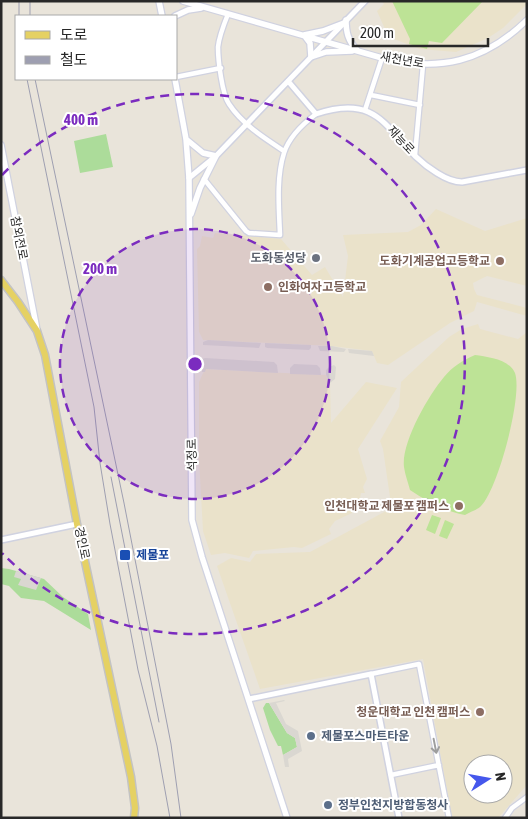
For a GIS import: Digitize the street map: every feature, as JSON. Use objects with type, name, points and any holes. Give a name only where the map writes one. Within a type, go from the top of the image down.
[{"type":"main road","points":[[159,1],[162,15]]},
{"type":"main road","name":"새천년로","points":[[182,1],[199,3],[205,8],[382,58],[408,64],[424,65],[458,61],[481,53],[498,44],[527,20]]},
{"type":"main road","points":[[177,15],[188,10],[205,8]]},
{"type":"main road","points":[[345,21],[348,37],[352,45],[359,51],[326,52],[311,56],[310,43],[304,35],[324,31],[345,21]]},
{"type":"main road","name":"석정로","points":[[176,80],[186,139],[189,178],[192,520],[287,818]]},
{"type":"main road","points":[[186,139],[203,153],[216,156],[200,188],[189,220]]},
{"type":"main road","name":"참외전로","points":[[1,145],[37,331]]},
{"type":"main road","name":"경인로","points":[[1,280],[37,331],[45,355],[77,524],[131,777],[135,808],[134,818]]},
{"type":"street","points":[[189,178],[216,156],[364,1]]},
{"type":"street","points":[[228,14],[219,45],[220,68],[226,99],[247,124],[284,151]]},
{"type":"street","points":[[204,179],[246,231],[249,233],[280,235],[279,194],[284,151],[302,125],[316,114],[340,108],[366,110],[382,58]]},
{"type":"street","points":[[415,155],[424,65]]},
{"type":"street","points":[[178,78],[220,68]]},
{"type":"street","points":[[288,81],[316,114]]},
{"type":"street","points":[[371,94],[420,105]]},
{"type":"street","name":"재능로","points":[[366,110],[381,120],[415,155],[433,170],[457,182],[527,170]]},
{"type":"street","points":[[1,540],[77,524]]},
{"type":"street","points":[[249,699],[419,664],[449,818]]},
{"type":"street","points":[[371,674],[399,818]]},
{"type":"street","points":[[391,775],[439,766]]},
{"type":"street","points":[[505,818],[512,808],[527,797]]},
{"type":"shaded area","points":[[382,1],[527,1],[527,4],[503,28],[488,38],[456,52],[420,49],[394,39],[385,29],[377,11],[384,4]]},
{"type":"shaded area","points":[[436,209],[485,231],[527,218],[527,286],[487,276],[473,283],[477,295],[527,308],[527,316],[477,302],[474,311],[450,323],[388,365],[377,363],[372,351],[332,346],[203,340],[199,332],[197,249],[200,246],[202,236],[213,238],[215,233],[281,239],[312,275],[325,267],[343,297],[348,256],[343,235],[408,232],[421,225]]},
{"type":"shaded area","name":"인천대학교 제물포 캠퍼스","points":[[478,324],[480,329],[518,339],[527,332],[527,785],[513,801],[513,754],[463,754],[463,804],[510,804],[498,818],[452,818],[423,659],[260,689],[217,566],[231,558],[250,562],[256,554],[310,552],[386,511],[391,504],[383,449],[380,441],[399,407],[401,382],[449,337],[462,329]]},
{"type":"shaded area","points":[[208,340],[261,343],[259,348],[203,345],[203,342]]},
{"type":"shaded area","points":[[265,343],[311,345],[311,348],[309,350],[267,348]]},
{"type":"shaded area","points":[[318,346],[346,349],[344,352],[320,351]]},
{"type":"shaded area","points":[[348,349],[372,351],[374,356],[349,353]]},
{"type":"shaded area","points":[[202,359],[274,362],[277,365],[278,373],[206,369],[205,372],[202,372]]},
{"type":"shaded area","points":[[294,364],[317,365],[320,368],[321,375],[290,374],[290,368]]},
{"type":"shaded area","points":[[334,365],[336,367],[335,379],[330,383],[326,370]]},
{"type":"shaded area","points":[[205,369],[326,375],[330,383],[331,423],[366,382],[397,388],[358,449],[367,479],[363,487],[365,493],[361,493],[359,503],[352,513],[335,521],[329,529],[331,534],[302,548],[253,551],[249,558],[225,553],[211,555],[203,531],[199,459],[199,382]]},
{"type":"shaded area","points":[[16,571],[41,578],[36,590],[18,585],[21,579],[14,577]]},
{"type":"shaded area","points":[[284,700],[276,703],[286,724],[298,731],[302,751],[288,759],[289,767],[285,767],[283,755],[297,747],[295,738],[287,733],[269,703]]},
{"type":"green space","points":[[392,1],[483,1],[442,43],[429,41],[427,49],[409,44],[410,39]]},
{"type":"green space","points":[[106,134],[113,167],[80,173],[74,141]]},
{"type":"green space","points":[[475,355],[498,360],[508,365],[515,373],[517,384],[512,420],[495,481],[481,506],[465,515],[436,506],[410,490],[404,470],[404,457],[417,420],[438,385],[454,367]]},
{"type":"green space","points":[[432,515],[441,518],[435,534],[426,530]]},
{"type":"green space","points":[[445,520],[454,524],[447,539],[439,536]]},
{"type":"green space","points":[[1,568],[44,579],[63,597],[88,614],[91,630],[44,601],[21,598],[9,586],[1,584]]},
{"type":"green space","points":[[266,703],[269,703],[287,733],[295,738],[297,747],[283,755],[281,746],[278,746],[270,730],[263,708]]},
{"type":"railway","points":[[19,1],[19,15]]},
{"type":"railway","points":[[30,1],[30,15]]},
{"type":"railway","points":[[27,80],[94,407],[100,463],[110,524],[138,670],[157,746],[170,818]]},
{"type":"railway","points":[[35,80],[124,503],[171,744],[181,818]]},
{"type":"railway","points":[[111,477],[159,722]]},
{"type":"place","name":"도화동성당","points":[[316,258]]},
{"type":"place","name":"도화기계공업고등학교","points":[[500,261]]},
{"type":"place","name":"인화여자고등학교","points":[[268,287]]},
{"type":"place","name":"인천대학교 제물포 캠퍼스","points":[[459,506]]},
{"type":"place","name":"제물포","points":[[125,555]]},
{"type":"place","name":"청운대학교 인천 캠퍼스","points":[[480,712]]},
{"type":"place","name":"제물포스마트타운","points":[[311,736]]},
{"type":"place","name":"정부인천지방합동청사","points":[[328,805]]}]
